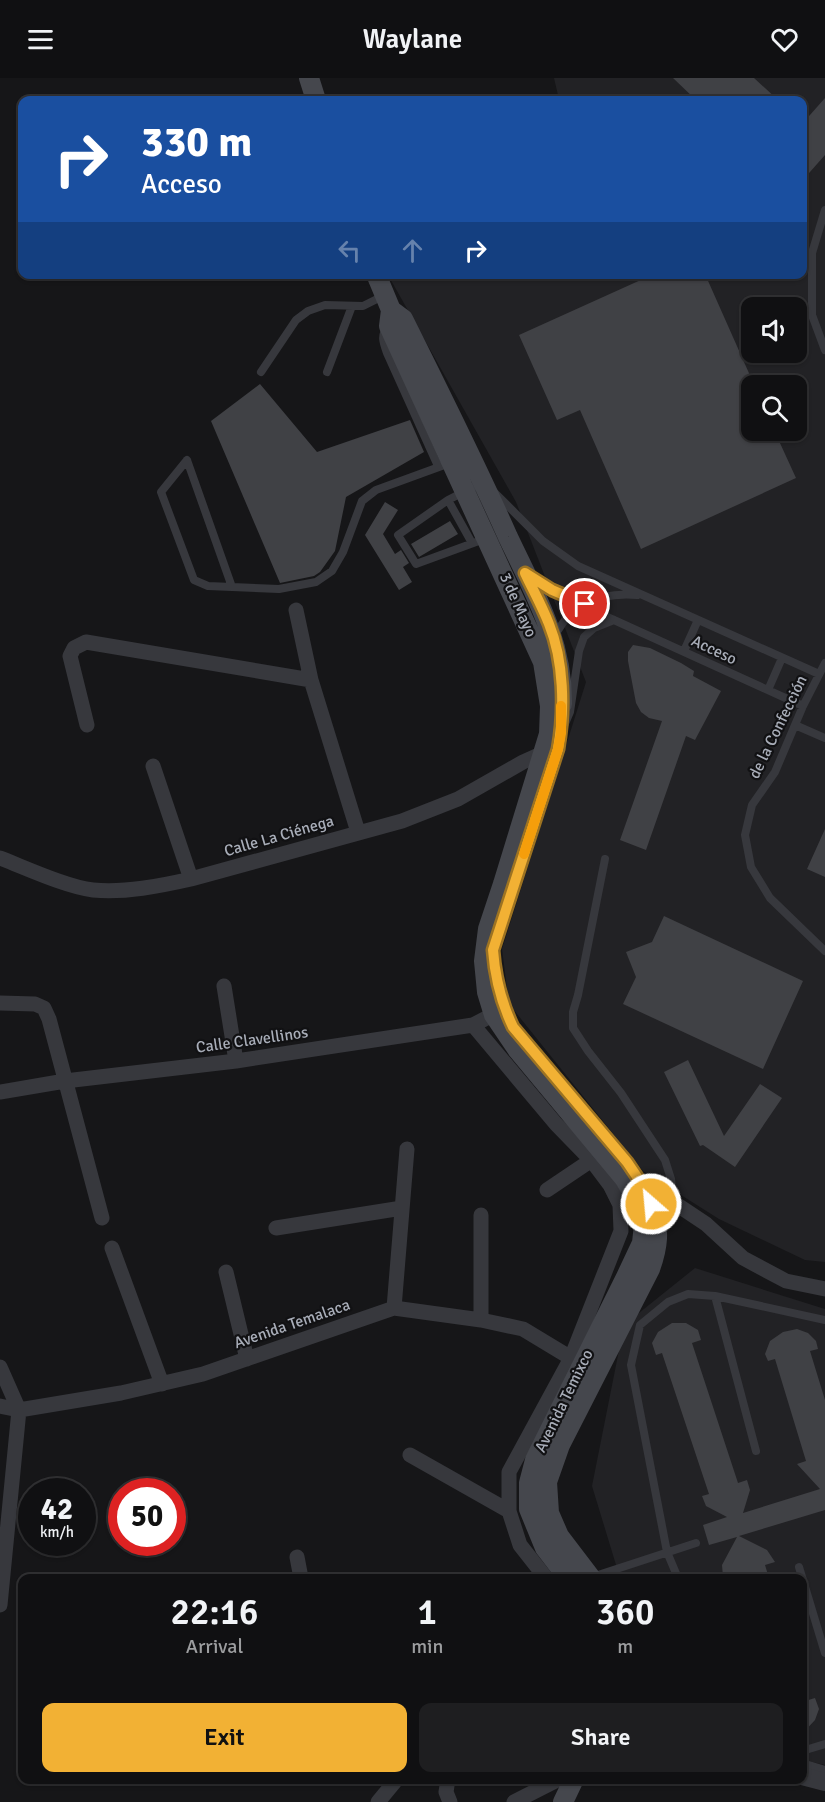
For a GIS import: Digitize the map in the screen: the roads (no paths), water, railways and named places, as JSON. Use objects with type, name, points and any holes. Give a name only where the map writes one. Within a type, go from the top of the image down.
[{"type":"main road","points":[[309,78],[315,96]]},
{"type":"main road","name":"3 de Mayo","points":[[378,279],[457,495],[489,538],[502,562],[542,658],[550,706],[549,734],[554,745],[488,929],[483,961],[487,992],[517,1049],[597,1156],[625,1182],[639,1205],[644,1224]]},
{"type":"main road","points":[[392,313],[484,482],[489,538],[520,570],[549,625],[557,650],[560,682],[554,745]]},
{"type":"main road","points":[[499,1012],[620,1153],[625,1182],[646,1190],[656,1219],[658,1247],[651,1269],[560,1446],[547,1482],[549,1513],[560,1536],[587,1574]]},
{"type":"main road","name":"Avenida Temixco","points":[[565,1574],[544,1548],[530,1509],[529,1483],[535,1460],[642,1243],[644,1224]]},
{"type":"main road","points":[[562,1802],[571,1784]]},
{"type":"street","points":[[296,610],[311,680],[358,832]]},
{"type":"street","points":[[87,725],[70,656],[74,648],[86,642],[311,680]]},
{"type":"street","name":"Calle La Ciénega","points":[[0,858],[52,878],[92,890],[156,886],[191,879],[402,821],[458,799],[554,745]]},
{"type":"street","points":[[153,766],[191,879]]},
{"type":"street","points":[[224,986],[236,1061]]},
{"type":"street","points":[[0,1003],[35,1004],[44,1008],[49,1018],[102,1218]]},
{"type":"street","name":"Calle Clavellinos","points":[[0,1092],[65,1081],[236,1061],[472,1025],[499,1012]]},
{"type":"street","points":[[472,1025],[556,1124],[597,1156],[547,1190]]},
{"type":"street","points":[[394,1308],[407,1149]]},
{"type":"street","points":[[543,1574],[520,1545],[509,1510],[509,1472],[571,1358],[621,1231],[620,1205],[625,1182],[675,1203],[706,1224],[742,1258],[786,1281],[825,1290]]},
{"type":"street","points":[[276,1228],[402,1208]]},
{"type":"street","points":[[481,1320],[482,1215]]},
{"type":"street","points":[[112,1248],[162,1384]]},
{"type":"street","points":[[226,1272],[247,1359]]},
{"type":"street","name":"Avenida Temalaca","points":[[20,1410],[121,1393],[203,1374],[394,1308],[481,1320],[523,1329],[571,1358]]},
{"type":"street","points":[[0,1367],[20,1410],[0,1605]]},
{"type":"street","points":[[0,1406],[20,1410]]},
{"type":"street","points":[[410,1455],[509,1510]]},
{"type":"street","points":[[297,1557],[300,1574]]},
{"type":"street","points":[[807,1777],[825,1782]]},
{"type":"street","points":[[378,1802],[393,1784]]},
{"type":"street","points":[[447,1784],[446,1792],[450,1802]]},
{"type":"street","points":[[514,1802],[549,1784]]},
{"type":"lane","points":[[825,210],[812,254],[812,315],[825,350]]},
{"type":"lane","points":[[261,372],[296,320],[308,311],[325,305],[363,306],[392,313]]},
{"type":"lane","points":[[327,372],[352,306]]},
{"type":"lane","points":[[231,587],[187,460],[161,492],[194,580],[208,586],[231,587],[279,589],[316,582],[332,571],[343,552],[362,501],[376,490],[445,464],[473,460]]},
{"type":"lane","points":[[484,482],[457,495],[398,535],[416,564],[489,538]]},
{"type":"lane","name":"Acceso","points":[[484,482],[543,541],[578,566],[819,674]]},
{"type":"lane","name":"Acceso","points":[[520,570],[552,590],[614,620],[803,706]]},
{"type":"lane","name":"Acceso","points":[[542,658],[553,637],[571,612],[603,597],[622,593],[645,596]]},
{"type":"lane","points":[[554,745],[570,712],[579,651],[584,637],[594,628],[614,620]]},
{"type":"lane","points":[[684,651],[698,620]]},
{"type":"lane","points":[[768,690],[782,658]]},
{"type":"lane","name":"de la Confección","points":[[825,663],[803,706],[775,772],[752,805],[745,835],[751,867],[770,898],[825,951]]},
{"type":"lane","points":[[795,725],[825,738]]},
{"type":"lane","points":[[605,859],[579,995],[573,1012],[573,1028],[621,1093],[665,1160],[675,1203]]},
{"type":"lane","points":[[676,1574],[668,1552],[631,1365],[640,1325],[668,1302],[688,1294],[715,1296],[825,1320]]},
{"type":"lane","points":[[715,1296],[756,1451]]},
{"type":"lane","points":[[602,1574],[696,1543]]},
{"type":"lane","points":[[799,1567],[801,1574]]},
{"type":"lane","points":[[807,1593],[825,1653]]},
{"type":"lane","points":[[807,1749],[825,1744]]},
{"type":"lane","points":[[807,1765],[825,1770]]}]
